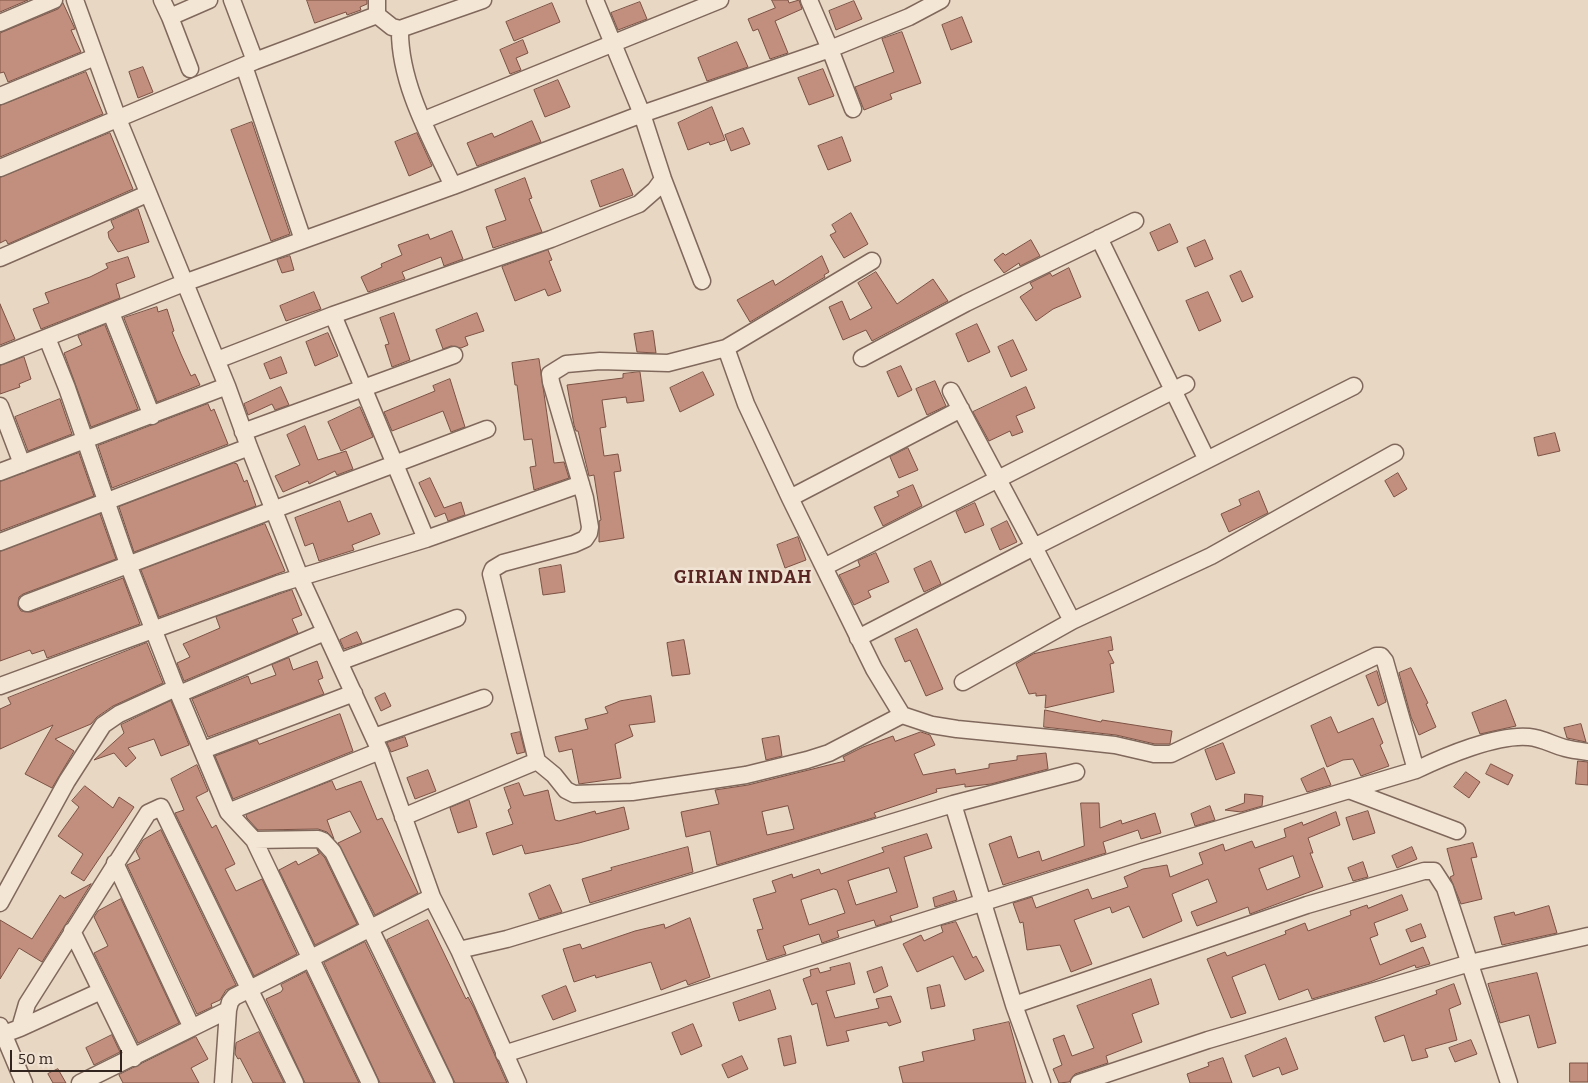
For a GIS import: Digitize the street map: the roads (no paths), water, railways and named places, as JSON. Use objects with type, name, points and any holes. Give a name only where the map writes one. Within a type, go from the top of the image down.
[{"type":"street","points":[[0,23],[54,0]]},
{"type":"street","points":[[75,0],[94,57],[147,194],[217,360],[272,509],[300,577],[377,744],[432,896],[459,950],[518,1083]]},
{"type":"street","points":[[162,0],[190,69]]},
{"type":"street","points":[[170,17],[209,0]]},
{"type":"street","points":[[232,0],[249,64],[303,240]]},
{"type":"street","points":[[0,168],[249,64],[377,7],[392,27],[400,29],[483,0]]},
{"type":"street","points":[[595,0],[642,114],[663,179],[702,281]]},
{"type":"street","points":[[424,120],[611,42],[720,0]]},
{"type":"street","points":[[809,0],[830,49],[852,109]]},
{"type":"street","points":[[0,356],[184,283],[453,186],[642,114],[830,49],[874,32],[941,0]]},
{"type":"street","points":[[400,29],[404,69],[411,92],[453,186]]},
{"type":"street","points":[[0,96],[94,57]]},
{"type":"street","points":[[217,360],[333,315],[505,256],[639,204],[655,190],[663,179]]},
{"type":"street","points":[[0,258],[147,194]]},
{"type":"street","points":[[862,358],[966,303],[1135,221]]},
{"type":"street","points":[[1099,238],[1180,387],[1207,460]]},
{"type":"street","points":[[872,261],[726,348],[668,363],[600,360],[566,364],[550,374],[581,484],[590,527],[585,539],[567,546],[503,563],[493,569],[491,574],[537,761],[554,775],[566,790],[574,794],[632,792],[746,775],[829,753],[902,715]]},
{"type":"street","points":[[111,313],[152,416]]},
{"type":"street","points":[[333,315],[426,539]]},
{"type":"street","points":[[47,338],[67,388],[105,502],[152,630],[228,812],[254,840],[312,958],[370,1083]]},
{"type":"street","points":[[726,348],[746,404],[790,498],[858,638],[902,715],[932,725],[957,729],[1115,745],[1154,754],[1171,754],[1376,656],[1381,656],[1385,661],[1416,770]]},
{"type":"street","points":[[243,432],[454,355]]},
{"type":"street","points":[[0,472],[227,386]]},
{"type":"street","points":[[858,638],[1354,386]]},
{"type":"street","points":[[824,567],[1180,387]]},
{"type":"street","points":[[951,391],[1072,621]]},
{"type":"street","points":[[0,406],[22,464]]},
{"type":"street","points":[[790,498],[961,409]]},
{"type":"street","points":[[27,603],[487,429]]},
{"type":"street","points":[[0,542],[249,448]]},
{"type":"street","points":[[963,682],[1072,621],[1211,556],[1395,453]]},
{"type":"street","points":[[0,686],[300,577],[426,539],[581,484]]},
{"type":"street","points":[[340,662],[457,618]]},
{"type":"street","points":[[0,903],[67,780],[103,724],[119,714],[325,632]]},
{"type":"street","points":[[203,750],[354,694]]},
{"type":"street","points":[[228,812],[377,744],[484,698]]},
{"type":"street","points":[[504,1054],[1142,852],[1416,770],[1439,759],[1508,737],[1529,737],[1565,748],[1588,752]]},
{"type":"street","points":[[403,817],[537,761]]},
{"type":"street","points":[[459,950],[507,939],[953,804],[1076,772]]},
{"type":"street","points":[[1349,790],[1457,831]]},
{"type":"street","points":[[953,804],[1014,1005],[1042,1083]]},
{"type":"street","points":[[20,1028],[27,1004],[72,931],[148,813],[161,807],[295,1083]]},
{"type":"street","points":[[254,840],[318,839],[324,842],[341,866],[445,1083]]},
{"type":"street","points":[[115,864],[192,1028]]},
{"type":"street","points":[[1014,1005],[1307,905],[1429,871],[1436,874],[1444,888],[1509,1083]]},
{"type":"street","points":[[222,1083],[230,1002],[251,989],[432,896]]},
{"type":"street","points":[[72,931],[134,1058]]},
{"type":"street","points":[[1079,1083],[1208,1040],[1470,963],[1588,936]]},
{"type":"street","points":[[24,1083],[2,1030],[20,1028],[101,992]]},
{"type":"street","points":[[80,1083],[228,1010]]},
{"type":"district","name":"GIRIAN INDAH","points":[[743,578]]}]
